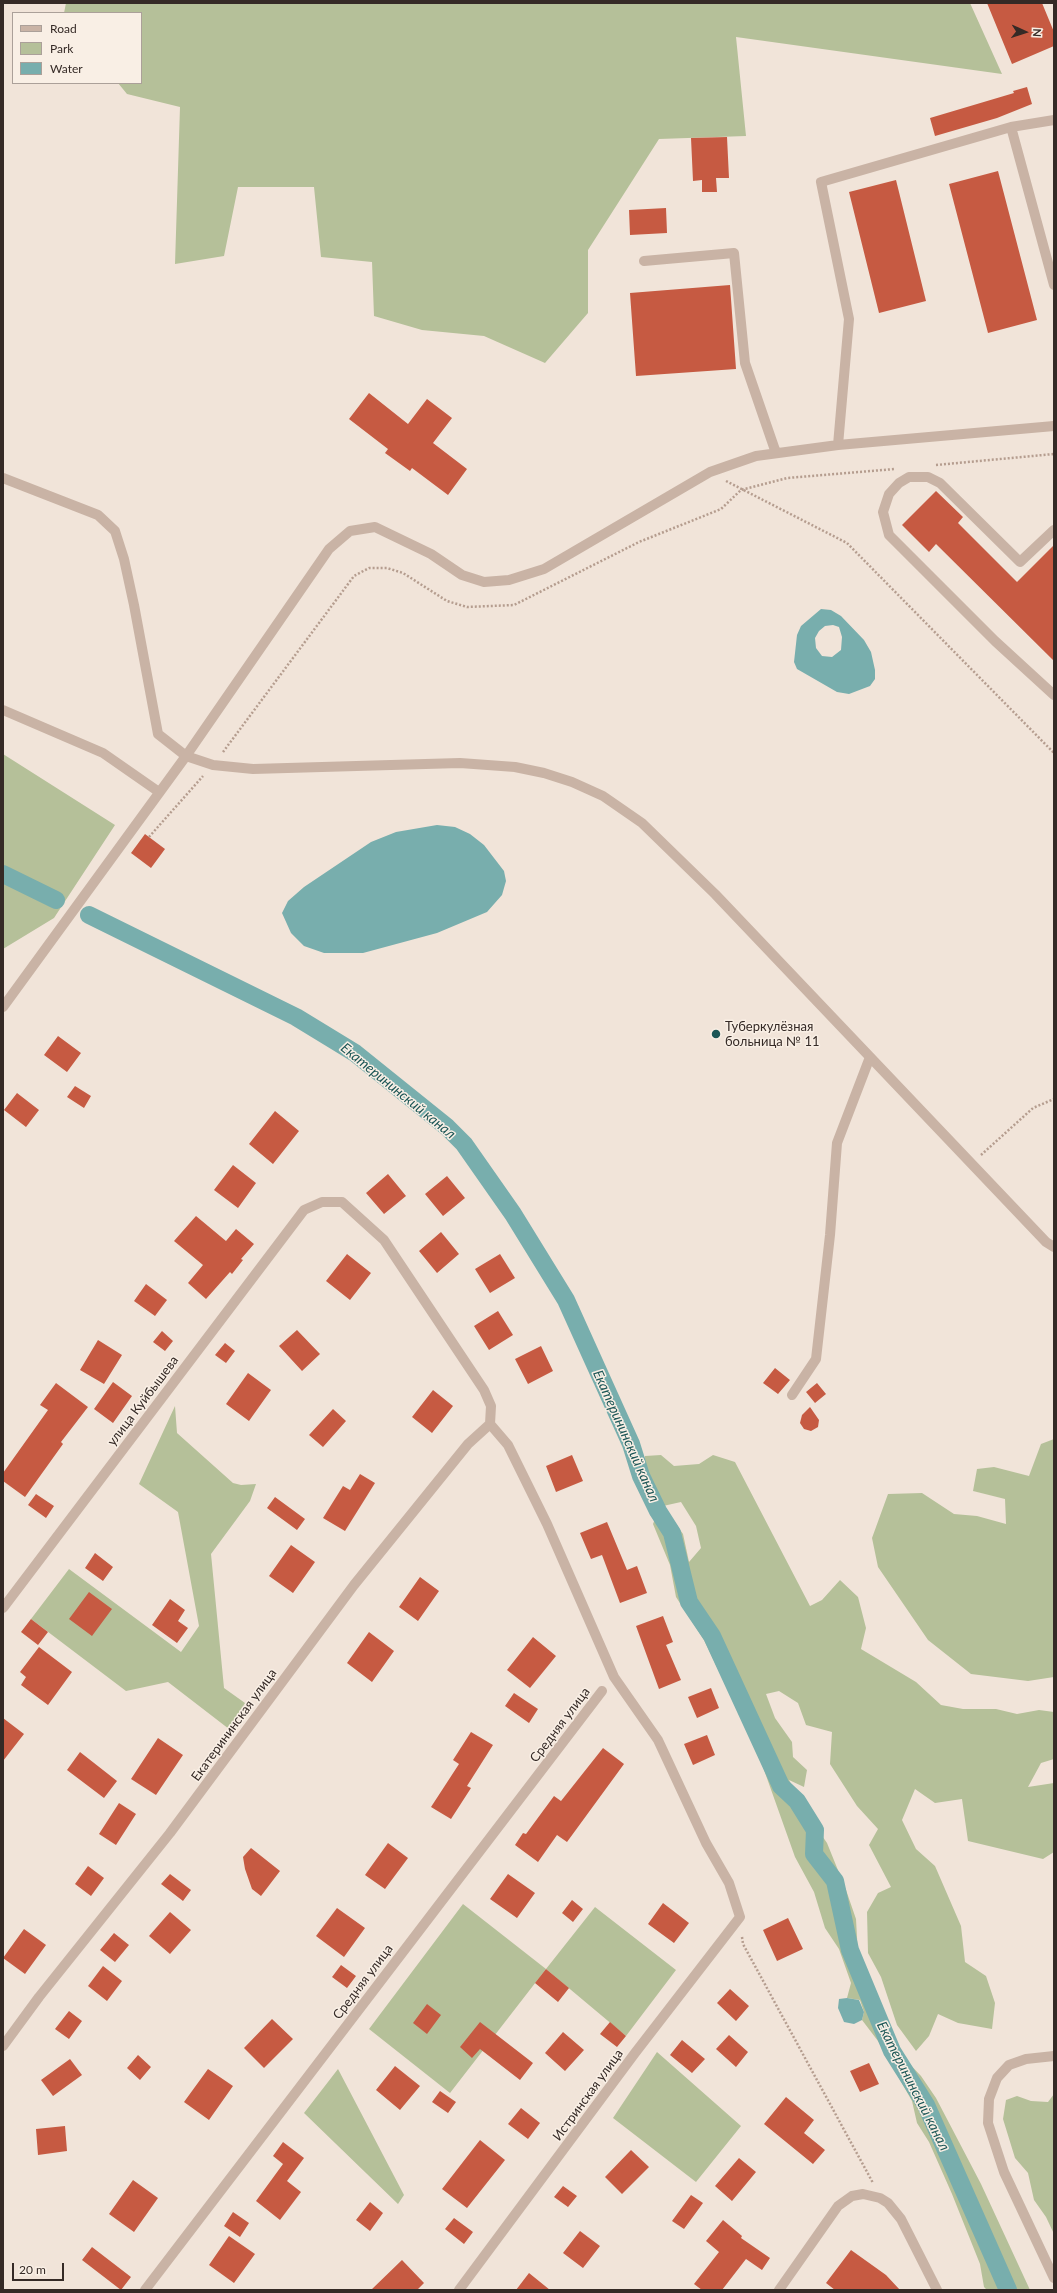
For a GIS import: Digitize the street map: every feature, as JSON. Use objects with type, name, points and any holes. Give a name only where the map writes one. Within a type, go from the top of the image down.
[{"type":"street","points":[[838,445],[849,319],[821,182],[1011,127],[1054,120]]},
{"type":"street","points":[[1011,127],[1054,285]]},
{"type":"street","points":[[644,261],[734,253],[745,363],[776,453]]},
{"type":"street","points":[[3,1007],[186,756],[329,549],[350,531],[375,527],[431,554],[462,575],[484,582],[509,580],[544,569],[710,472],[756,456],[838,445],[1054,426]]},
{"type":"street","points":[[1054,530],[1020,562],[940,483],[928,477],[909,477],[898,483],[889,494],[883,512],[889,535],[995,641],[1054,695]]},
{"type":"street","points":[[3,478],[98,515],[115,531],[124,559],[134,605],[158,734],[186,756],[213,766],[253,768],[460,763],[515,767],[544,773],[572,782],[603,796],[642,822],[715,894],[1046,1242],[1054,1247]]},
{"type":"street","points":[[3,710],[103,753],[159,792]]},
{"type":"street","points":[[792,1395],[816,1360],[830,1235],[837,1144],[870,1057]]},
{"type":"street","name":"улица Куйбышева","points":[[3,1608],[304,1210],[322,1202],[342,1202],[384,1240],[484,1390],[491,1406],[490,1424]]},
{"type":"street","points":[[490,1424],[511,1451],[547,1524],[614,1676],[658,1740],[706,1843],[729,1883],[740,1917]]},
{"type":"street","name":"Екатерининская улица","points":[[3,2046],[39,1997],[170,1833],[354,1585],[468,1444],[490,1424]]},
{"type":"street","name":"Средняя улица","points":[[145,2290],[602,1691]]},
{"type":"street","name":"Истринская улица","points":[[459,2290],[635,2053],[740,1917]]},
{"type":"street","points":[[1054,2056],[1026,2059],[1009,2065],[997,2078],[989,2099],[988,2123],[1004,2172],[1054,2278]]},
{"type":"street","points":[[779,2290],[838,2206],[852,2196],[876,2196],[888,2203],[901,2219],[937,2290]]},
{"type":"path","points":[[928,466],[1054,454]]},
{"type":"path","points":[[149,837],[213,766],[354,576],[369,568],[387,568],[403,573],[447,601],[467,607],[514,605],[639,542],[721,509],[741,490],[787,478],[896,469]]},
{"type":"path","points":[[710,472],[741,490],[847,543],[1054,753]]},
{"type":"path","points":[[972,1163],[1033,1108],[1054,1099]]},
{"type":"path","points":[[740,1917],[743,1944],[856,2148],[876,2196]]},
{"type":"green space","points":[[66,3],[970,3],[1002,74],[736,37],[746,136],[659,139],[588,250],[588,313],[545,363],[484,336],[422,330],[374,316],[372,262],[321,257],[314,187],[238,187],[224,256],[175,264],[180,107],[127,94],[119,84],[142,84],[142,12],[64,12]]},
{"type":"green space","points":[[3,754],[115,825],[54,918],[3,949]]},
{"type":"green space","points":[[175,1406],[177,1433],[233,1483],[241,1485],[256,1484],[250,1501],[211,1554],[224,1688],[245,1703],[229,1729],[168,1682],[126,1691],[31,1619],[69,1569],[181,1652],[199,1626],[178,1512],[139,1484]]},
{"type":"green space","points":[[1054,1439],[1054,1677],[1028,1681],[971,1674],[928,1640],[878,1567],[872,1538],[888,1494],[922,1493],[954,1514],[977,1516],[1006,1524],[1005,1499],[973,1491],[977,1469],[994,1467],[1029,1476],[1041,1444]]},
{"type":"green space","points":[[661,1455],[674,1466],[699,1464],[713,1455],[735,1462],[810,1606],[822,1600],[840,1580],[858,1597],[866,1628],[861,1649],[916,1682],[941,1705],[963,1709],[996,1709],[1017,1714],[1039,1710],[1054,1712],[1054,1759],[1041,1763],[1028,1787],[1054,1783],[1054,1852],[1043,1859],[968,1841],[962,1799],[935,1803],[915,1789],[902,1820],[916,1849],[935,1866],[961,1926],[965,1962],[986,1976],[995,2003],[992,2029],[958,2023],[938,2014],[929,2036],[916,2051],[897,2025],[881,1977],[868,1953],[867,1912],[878,1893],[891,1887],[869,1845],[878,1829],[857,1806],[830,1764],[832,1732],[806,1725],[798,1703],[779,1691],[766,1694],[775,1718],[792,1742],[793,1757],[807,1770],[804,1787],[789,1780],[805,1811],[827,1843],[846,1890],[856,1919],[858,1955],[885,2027],[902,2056],[921,2076],[936,2098],[981,2184],[1030,2290],[987,2290],[984,2287],[980,2264],[929,2142],[917,2123],[912,2101],[878,2041],[862,2020],[864,2012],[860,2000],[847,1998],[851,1983],[839,1949],[825,1928],[814,1892],[795,1857],[758,1753],[704,1640],[676,1597],[670,1565],[653,1524],[658,1511],[670,1515],[683,1534],[689,1562],[701,1548],[696,1526],[681,1502],[663,1506],[656,1500],[651,1484],[642,1470],[645,1456]]},
{"type":"green space","points":[[463,1904],[546,1969],[450,2093],[369,2029]]},
{"type":"green space","points":[[595,1907],[676,1970],[626,2036],[546,1969]]},
{"type":"green space","points":[[657,2052],[741,2126],[696,2182],[613,2118]]},
{"type":"green space","points":[[338,2069],[404,2195],[398,2204],[304,2113]]},
{"type":"green space","points":[[1054,2094],[1054,2234],[1046,2217],[1034,2200],[1028,2173],[1015,2158],[1003,2119],[1006,2100],[1017,2096],[1031,2101],[1048,2102]]},
{"type":"water","points":[[821,609],[831,610],[841,616],[864,640],[871,652],[875,670],[875,679],[870,686],[849,694],[837,692],[797,669],[794,662],[797,635],[801,626]],"holes":[[[833,625],[839,627],[842,637],[841,650],[832,657],[822,656],[816,648],[815,638],[819,631],[825,626]]]},
{"type":"water","points":[[437,825],[455,827],[470,834],[484,845],[504,871],[506,881],[502,895],[487,912],[437,933],[363,953],[324,953],[304,946],[291,933],[282,913],[288,901],[304,887],[371,842],[396,832]]},
{"type":"water","points":[[847,1998],[859,2000],[864,2012],[862,2020],[854,2024],[844,2022],[838,2008],[839,1999]]},
{"type":"building","points":[[987,3],[1042,3],[1054,32],[1054,46],[1012,64]]},
{"type":"building","points":[[1027,87],[1032,104],[997,118],[935,136],[930,118],[1014,93],[1013,91]]},
{"type":"building","points":[[727,137],[729,178],[716,178],[717,192],[702,192],[702,180],[693,181],[691,138]]},
{"type":"building","points":[[998,171],[1037,320],[988,333],[949,184]]},
{"type":"building","points":[[896,180],[926,301],[879,313],[849,192]]},
{"type":"building","points":[[666,208],[667,233],[630,235],[629,210]]},
{"type":"building","points":[[730,285],[736,369],[636,376],[630,293]]},
{"type":"building","points":[[369,393],[408,424],[427,399],[452,418],[433,443],[467,469],[448,495],[412,468],[410,471],[385,453],[388,449],[349,419]]},
{"type":"building","points":[[936,491],[963,517],[958,523],[1017,582],[1054,545],[1054,661],[936,544],[929,552],[902,525]]},
{"type":"building","points":[[145,834],[165,849],[151,868],[131,853]]},
{"type":"building","points":[[58,1036],[81,1053],[67,1072],[44,1055]]},
{"type":"building","points":[[75,1086],[91,1096],[84,1108],[67,1097]]},
{"type":"building","points":[[17,1093],[39,1110],[26,1127],[4,1110]]},
{"type":"building","points":[[275,1111],[299,1131],[273,1164],[249,1144]]},
{"type":"building","points":[[233,1165],[256,1183],[238,1208],[214,1190]]},
{"type":"building","points":[[388,1174],[406,1196],[384,1214],[366,1193]]},
{"type":"building","points":[[447,1176],[465,1198],[443,1216],[425,1194]]},
{"type":"building","points":[[196,1216],[226,1241],[236,1229],[254,1244],[241,1259],[243,1260],[232,1274],[230,1272],[206,1299],[188,1283],[203,1265],[174,1241]]},
{"type":"building","points":[[441,1232],[459,1254],[437,1273],[419,1251]]},
{"type":"building","points":[[347,1254],[371,1273],[350,1300],[326,1281]]},
{"type":"building","points":[[500,1254],[515,1278],[490,1293],[475,1269]]},
{"type":"building","points":[[146,1284],[167,1300],[155,1316],[134,1301]]},
{"type":"building","points":[[498,1311],[513,1335],[489,1350],[474,1326]]},
{"type":"building","points":[[297,1330],[320,1354],[302,1371],[279,1346]]},
{"type":"building","points":[[162,1331],[173,1341],[165,1351],[153,1342]]},
{"type":"building","points":[[98,1340],[122,1355],[104,1384],[80,1370]]},
{"type":"building","points":[[225,1343],[235,1351],[226,1363],[215,1355]]},
{"type":"building","points":[[541,1346],[553,1371],[528,1384],[515,1359]]},
{"type":"building","points":[[775,1368],[790,1380],[778,1394],[763,1383]]},
{"type":"building","points":[[248,1373],[271,1390],[249,1421],[226,1404]]},
{"type":"building","points":[[113,1382],[132,1396],[113,1423],[94,1409]]},
{"type":"building","points":[[56,1383],[88,1407],[61,1442],[63,1444],[25,1497],[3,1481],[3,1473],[48,1410],[40,1405]]},
{"type":"building","points":[[817,1383],[826,1394],[815,1403],[806,1392]]},
{"type":"building","points":[[433,1390],[453,1406],[432,1433],[412,1417]]},
{"type":"building","points":[[810,1407],[819,1420],[818,1427],[811,1431],[804,1429],[800,1423],[802,1415]]},
{"type":"building","points":[[333,1409],[346,1421],[323,1447],[309,1435]]},
{"type":"building","points":[[572,1455],[583,1481],[556,1492],[546,1466]]},
{"type":"building","points":[[360,1474],[375,1483],[345,1531],[323,1518],[343,1486],[350,1490]]},
{"type":"building","points":[[36,1494],[54,1506],[46,1518],[28,1505]]},
{"type":"building","points":[[275,1497],[305,1519],[297,1530],[267,1508]]},
{"type":"building","points":[[607,1522],[627,1570],[637,1566],[647,1593],[620,1603],[602,1555],[591,1559],[580,1533]]},
{"type":"building","points":[[291,1545],[315,1562],[293,1593],[269,1576]]},
{"type":"building","points":[[95,1553],[113,1567],[103,1581],[85,1568]]},
{"type":"building","points":[[420,1577],[439,1591],[418,1621],[399,1607]]},
{"type":"building","points":[[89,1592],[112,1609],[92,1636],[69,1619]]},
{"type":"building","points":[[170,1599],[185,1610],[178,1621],[188,1628],[177,1643],[152,1625]]},
{"type":"building","points":[[663,1616],[673,1642],[666,1645],[681,1680],[659,1689],[636,1626]]},
{"type":"building","points":[[31,1619],[48,1632],[38,1645],[21,1632]]},
{"type":"building","points":[[369,1632],[394,1651],[372,1682],[347,1663]]},
{"type":"building","points":[[533,1637],[556,1656],[530,1688],[507,1670]]},
{"type":"building","points":[[39,1647],[72,1672],[48,1705],[21,1685],[26,1677],[20,1672]]},
{"type":"building","points":[[711,1688],[719,1708],[697,1718],[688,1697]]},
{"type":"building","points":[[514,1693],[538,1709],[529,1723],[505,1706]]},
{"type":"building","points":[[3,1718],[24,1734],[3,1761]]},
{"type":"building","points":[[471,1732],[493,1745],[467,1786],[471,1788],[451,1819],[431,1807],[459,1764],[453,1760]]},
{"type":"building","points":[[707,1735],[715,1755],[693,1765],[684,1744]]},
{"type":"building","points":[[158,1738],[183,1755],[156,1795],[131,1779]]},
{"type":"building","points":[[603,1748],[624,1764],[567,1842],[557,1835],[538,1862],[515,1845],[523,1833],[526,1834],[554,1796],[561,1801]]},
{"type":"building","points":[[80,1752],[117,1781],[104,1798],[67,1770]]},
{"type":"building","points":[[119,1803],[136,1814],[116,1845],[99,1834]]},
{"type":"building","points":[[388,1843],[408,1858],[385,1889],[365,1875]]},
{"type":"building","points":[[251,1848],[280,1871],[261,1896],[252,1889],[245,1869],[243,1857]]},
{"type":"building","points":[[88,1866],[104,1878],[91,1896],[75,1884]]},
{"type":"building","points":[[170,1874],[191,1890],[183,1901],[161,1884]]},
{"type":"building","points":[[508,1874],[535,1893],[517,1918],[490,1899]]},
{"type":"building","points":[[572,1900],[583,1909],[573,1922],[562,1913]]},
{"type":"building","points":[[663,1903],[689,1923],[674,1943],[648,1924]]},
{"type":"building","points":[[337,1908],[365,1928],[344,1957],[316,1936]]},
{"type":"building","points":[[170,1912],[191,1930],[170,1954],[149,1936]]},
{"type":"building","points":[[788,1918],[803,1949],[777,1961],[763,1930]]},
{"type":"building","points":[[24,1929],[46,1945],[25,1974],[3,1958]]},
{"type":"building","points":[[114,1933],[129,1945],[115,1962],[100,1950]]},
{"type":"building","points":[[341,1965],[356,1976],[347,1988],[332,1977]]},
{"type":"building","points":[[103,1966],[122,1981],[107,2001],[88,1986]]},
{"type":"building","points":[[546,1969],[569,1988],[558,2002],[535,1983]]},
{"type":"building","points":[[730,1989],[749,2006],[736,2021],[717,2003]]},
{"type":"building","points":[[427,2004],[441,2015],[427,2034],[413,2023]]},
{"type":"building","points":[[69,2011],[82,2021],[69,2039],[55,2029]]},
{"type":"building","points":[[272,2019],[293,2039],[264,2068],[244,2048]]},
{"type":"building","points":[[480,2022],[533,2063],[520,2080],[480,2049],[472,2058],[460,2047]]},
{"type":"building","points":[[610,2022],[626,2036],[617,2047],[600,2034]]},
{"type":"building","points":[[563,2032],[584,2050],[565,2071],[545,2053]]},
{"type":"building","points":[[729,2035],[748,2052],[736,2067],[716,2049]]},
{"type":"building","points":[[682,2040],[705,2059],[692,2073],[670,2055]]},
{"type":"building","points":[[138,2055],[151,2067],[140,2080],[127,2068]]},
{"type":"building","points":[[70,2059],[82,2075],[53,2096],[41,2080]]},
{"type":"building","points":[[869,2063],[879,2084],[860,2092],[850,2071]]},
{"type":"building","points":[[395,2066],[420,2086],[400,2110],[376,2090]]},
{"type":"building","points":[[208,2069],[233,2086],[209,2120],[184,2102]]},
{"type":"building","points":[[440,2091],[456,2102],[448,2113],[432,2102]]},
{"type":"building","points":[[786,2097],[814,2120],[804,2133],[825,2150],[813,2164],[764,2124]]},
{"type":"building","points":[[521,2108],[540,2123],[528,2139],[508,2124]]},
{"type":"building","points":[[65,2126],[67,2151],[38,2155],[36,2129]]},
{"type":"building","points":[[480,2140],[505,2160],[467,2208],[442,2189]]},
{"type":"building","points":[[283,2142],[304,2158],[287,2181],[301,2192],[280,2220],[256,2201],[283,2164],[273,2156]]},
{"type":"building","points":[[631,2150],[649,2167],[622,2194],[605,2177]]},
{"type":"building","points":[[739,2158],[756,2172],[732,2201],[715,2186]]},
{"type":"building","points":[[133,2180],[158,2198],[134,2232],[109,2214]]},
{"type":"building","points":[[563,2186],[577,2196],[568,2207],[554,2197]]},
{"type":"building","points":[[691,2195],[703,2203],[684,2229],[672,2221]]},
{"type":"building","points":[[370,2202],[383,2213],[370,2231],[356,2220]]},
{"type":"building","points":[[233,2212],[249,2223],[240,2237],[224,2226]]},
{"type":"building","points":[[454,2218],[473,2232],[464,2244],[445,2229]]},
{"type":"building","points":[[723,2220],[742,2236],[741,2238],[770,2258],[762,2270],[746,2259],[722,2290],[702,2290],[694,2284],[719,2252],[706,2241]]},
{"type":"building","points":[[580,2231],[600,2246],[583,2268],[563,2253]]},
{"type":"building","points":[[229,2236],[255,2254],[234,2283],[209,2265]]},
{"type":"building","points":[[92,2247],[131,2277],[121,2290],[82,2260]]},
{"type":"building","points":[[851,2250],[886,2275],[900,2290],[835,2290],[826,2283]]},
{"type":"building","points":[[402,2260],[424,2283],[417,2290],[371,2290]]},
{"type":"building","points":[[529,2273],[550,2290],[516,2290]]},
{"type":"waterway","name":"Екатерининский канал","points":[[3,874],[56,900]]},
{"type":"waterway","name":"Екатерининский канал","points":[[89,915],[296,1017],[355,1053],[447,1127],[464,1144],[513,1214],[566,1300],[631,1444],[641,1476],[658,1511],[672,1533],[689,1602],[712,1636],[781,1786],[797,1801],[815,1830],[814,1854],[835,1881],[850,1950],[892,2051],[926,2105],[1008,2290]]},
{"type":"place","name":"Туберкулёзная больница № 11","points":[[716,1034]]}]
